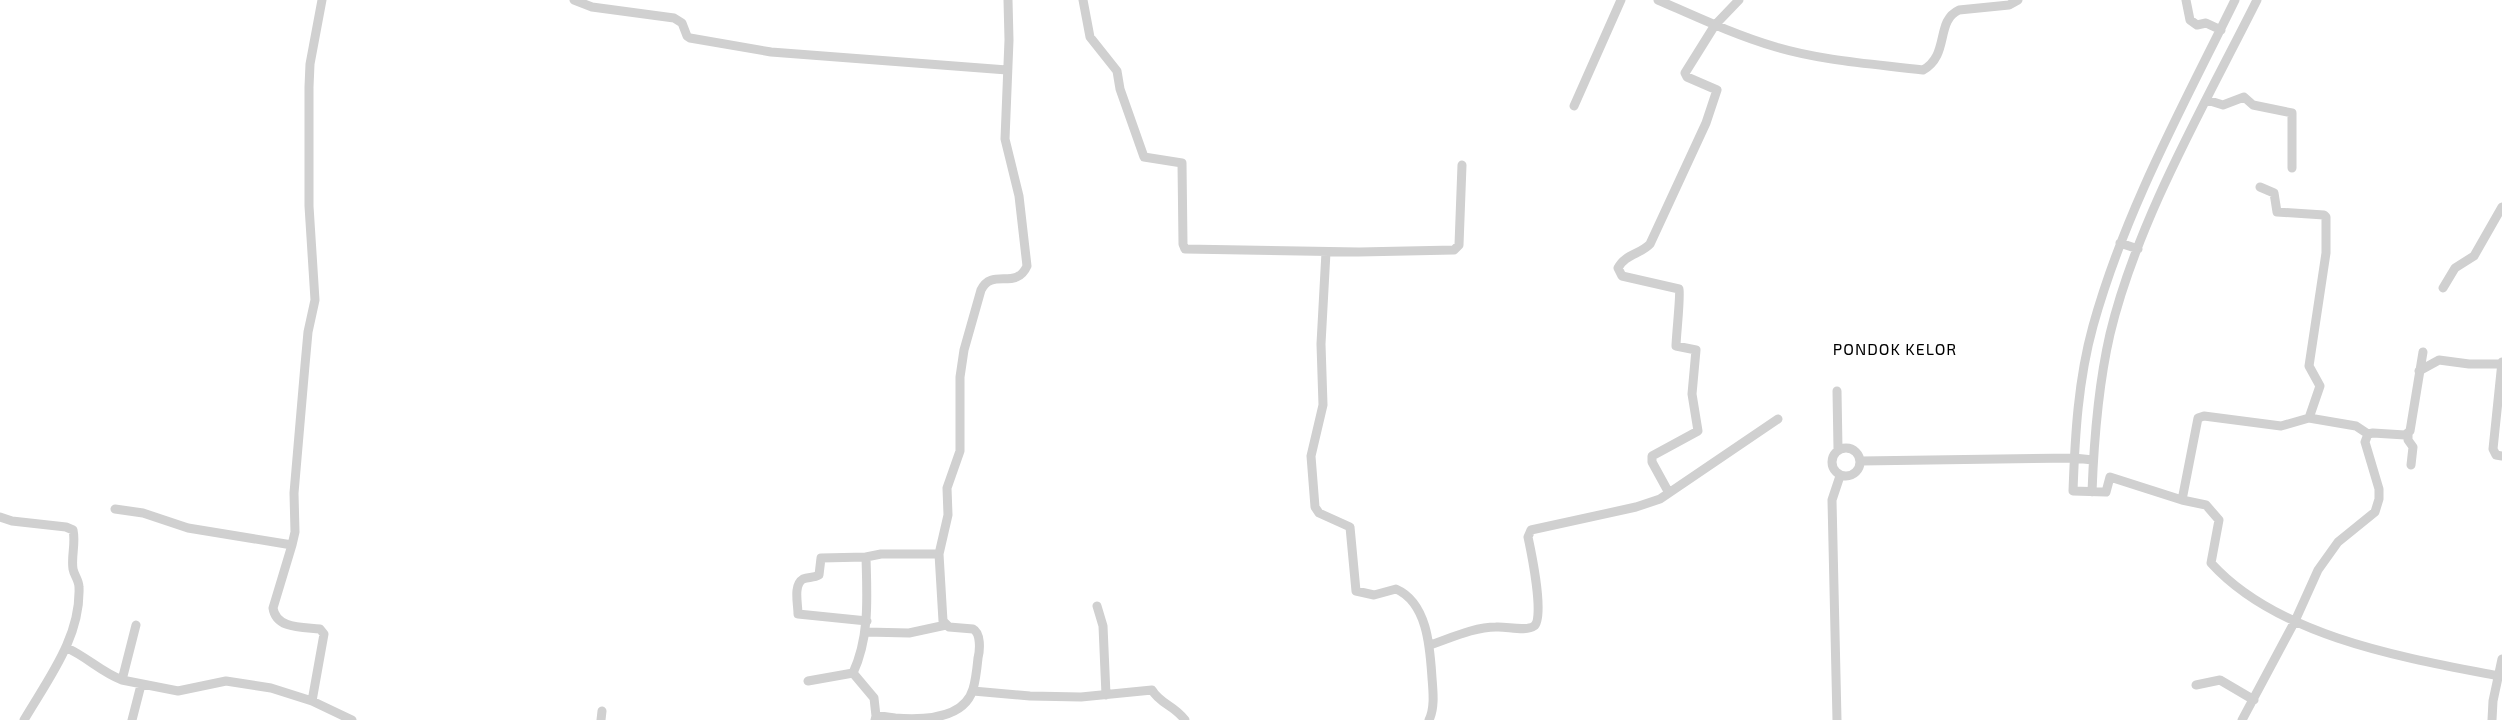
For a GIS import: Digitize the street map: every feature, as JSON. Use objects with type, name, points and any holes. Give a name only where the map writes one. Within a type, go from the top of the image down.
[{"type":"street","points":[[312,701],[324,634],[320,629],[280,622],[274,617],[273,608],[295,532],[294,493],[305,365],[315,300],[309,206],[309,87],[310,64],[322,0]]},
{"type":"street","points":[[574,0],[592,7],[674,18],[682,24],[687,36],[690,38],[740,48],[1006,70]]},
{"type":"street","points":[[946,625],[943,621],[939,554],[948,515],[947,488],[960,451],[960,377],[964,350],[981,290],[990,280],[1018,278],[1024,275],[1027,266],[1019,196],[1005,139],[1006,70],[1009,40],[1008,0]]},
{"type":"street","points":[[1083,0],[1090,37],[1117,71],[1120,89],[1144,157],[1182,163],[1182,244],[1185,248],[1326,252],[1456,250],[1459,245],[1462,165]]},
{"type":"street","points":[[1574,106],[1621,0]]},
{"type":"street","points":[[1658,0],[1777,48],[1827,58],[1923,70],[1933,64],[1938,56],[1946,24],[1951,14],[1959,10],[2009,5],[2018,0]]},
{"type":"street","points":[[1670,493],[1652,462],[1652,456],[1698,430],[1692,394],[1696,352],[1695,349],[1676,346],[1679,289],[1622,276],[1618,268],[1630,256],[1650,244],[1706,123],[1717,90],[1687,77],[1685,73],[1716,24],[1739,0]]},
{"type":"street","points":[[2186,0],[2190,20],[2196,25],[2206,23],[2221,30]]},
{"type":"street","points":[[2235,0],[2141,191],[2120,243],[2092,327],[2079,394],[2073,491],[2106,492],[2110,477],[2182,500],[2206,504],[2218,518],[2219,523],[2210,560],[2212,565],[2251,596],[2295,621],[2359,645],[2499,676]]},
{"type":"street","points":[[2092,492],[2098,396],[2111,332],[2138,249],[2159,198],[2256,0]]},
{"type":"street","points":[[2207,100],[2223,105],[2244,97],[2253,105],[2292,113],[2292,168]]},
{"type":"street","points":[[2260,187],[2274,193],[2277,212],[2324,215],[2326,217],[2326,253],[2309,366],[2320,386],[2309,418]]},
{"type":"street","points":[[2443,288],[2455,268],[2474,256],[2502,207]]},
{"type":"street","points":[[2120,243],[2138,249]]},
{"type":"street","points":[[1326,252],[1321,336],[1323,405],[1311,456],[1315,507],[1319,513],[1350,527],[1356,591],[1374,595],[1392,589],[1401,592],[1418,610],[1430,645],[1434,698],[1429,720]]},
{"type":"street","points":[[2411,465],[2414,447],[2408,440],[2408,434],[2412,427],[2423,352]]},
{"type":"street","points":[[2419,371],[2440,360],[2469,364],[2502,363],[2493,449],[2496,456],[2502,456]]},
{"type":"street","points":[[1837,391],[1838,449],[1832,458],[1833,468],[1840,476],[1850,476],[1858,470],[1861,461],[1857,452],[1848,447],[1838,449]]},
{"type":"street","points":[[2182,500],[2198,418],[2204,416],[2281,426],[2309,418],[2356,426],[2368,434],[2408,434]]},
{"type":"street","points":[[1430,645],[1464,633],[1494,626],[1529,628],[1535,626],[1539,620],[1539,607],[1528,537],[1531,530],[1636,507],[1660,499],[1778,419]]},
{"type":"street","points":[[2242,720],[2295,621],[2318,570],[2338,542],[2375,512],[2379,498],[2379,489],[2365,442],[2368,434]]},
{"type":"street","points":[[1861,461],[2074,458],[2093,460]]},
{"type":"street","points":[[1837,720],[1832,500],[1840,476]]},
{"type":"street","points":[[115,509],[149,514],[188,528],[292,546]]},
{"type":"street","points":[[0,517],[12,521],[66,527],[73,530],[73,569],[80,588],[67,648],[24,720]]},
{"type":"street","points":[[866,622],[798,614],[797,588],[805,578],[819,575],[821,558],[866,557],[882,554],[939,554]]},
{"type":"street","points":[[853,673],[864,646],[866,632],[866,557]]},
{"type":"street","points":[[1097,606],[1103,626],[1106,696]]},
{"type":"street","points":[[122,680],[136,625]]},
{"type":"street","points":[[853,673],[874,698],[875,718],[945,717],[960,707],[973,691],[979,655],[977,631],[946,625],[909,633],[866,632]]},
{"type":"street","points":[[67,648],[88,659],[106,674],[141,685],[178,691],[226,681],[271,688],[312,701],[352,720]]},
{"type":"street","points":[[2492,720],[2493,701],[2502,659]]},
{"type":"street","points":[[808,681],[853,673]]},
{"type":"street","points":[[2196,685],[2220,680],[2254,700]]},
{"type":"street","points":[[132,720],[141,685]]},
{"type":"street","points":[[973,691],[1030,696],[1106,696],[1152,690],[1156,698],[1177,708],[1185,720]]},
{"type":"district","name":"PONDOK KELOR","points":[[1895,348]]}]
